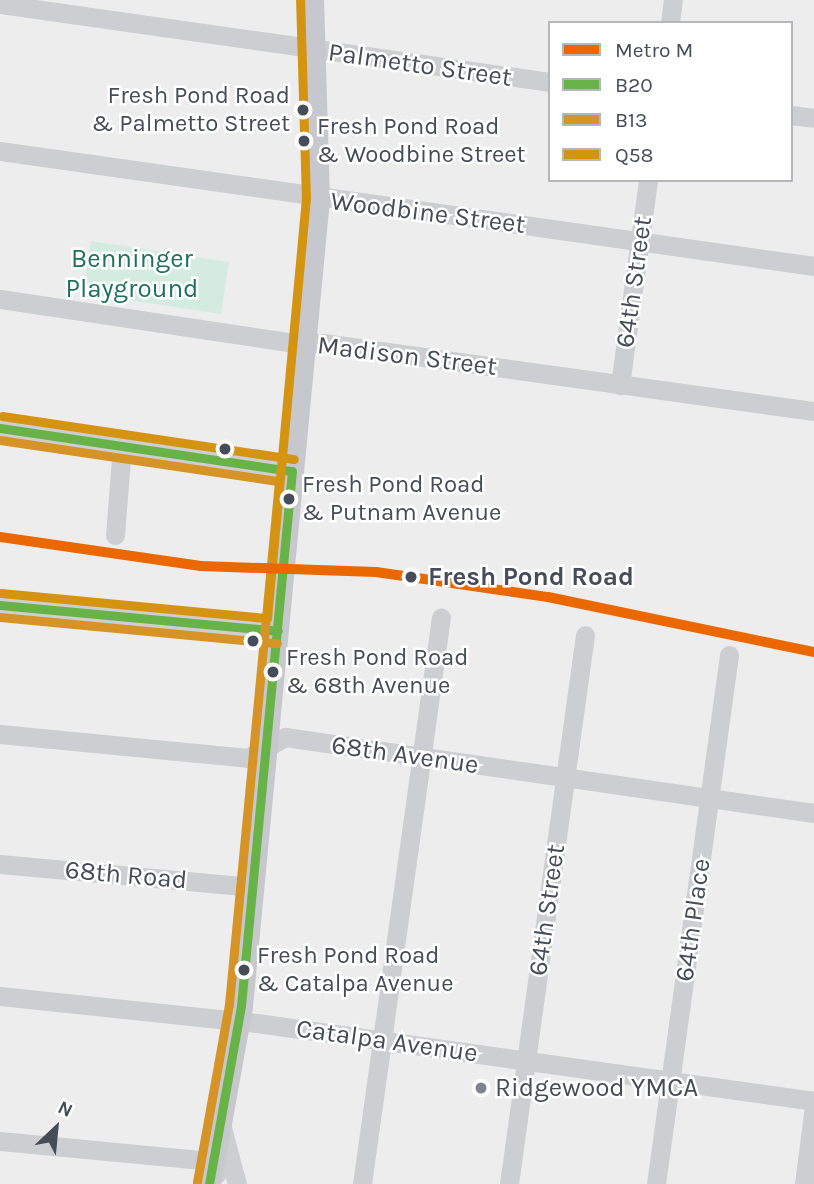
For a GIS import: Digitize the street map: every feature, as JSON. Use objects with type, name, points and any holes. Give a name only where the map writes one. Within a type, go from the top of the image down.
[{"type":"main road","points":[[209,1184],[239,1021],[318,198],[312,0]]},
{"type":"street","points":[[670,21],[673,0]]},
{"type":"street","name":"Palmetto Street","points":[[0,4],[314,51],[548,82]]},
{"type":"street","points":[[793,115],[814,118]]},
{"type":"street","name":"Woodbine Street","points":[[0,151],[814,266]]},
{"type":"street","name":"64th Street","points":[[620,385],[648,182]]},
{"type":"street","name":"Madison Street","points":[[0,299],[814,411]]},
{"type":"street","points":[[0,428],[292,471]]},
{"type":"street","points":[[114,536],[122,446]]},
{"type":"street","points":[[0,605],[278,631]]},
{"type":"street","points":[[362,1184],[441,617]]},
{"type":"street","name":"64th Street","points":[[509,1184],[585,635]]},
{"type":"street","name":"64th Place","points":[[656,1184],[729,655]]},
{"type":"street","name":"68th Avenue","points":[[0,734],[248,758],[285,737],[814,813]]},
{"type":"street","name":"68th Road","points":[[0,864],[253,887]]},
{"type":"street","name":"Catalpa Avenue","points":[[0,996],[239,1021],[814,1103]]},
{"type":"street","points":[[804,1184],[814,1103]]},
{"type":"street","points":[[220,1122],[237,1184]]},
{"type":"street","points":[[0,1142],[213,1161],[220,1184]]},
{"type":"green space","name":"Benninger Playground","points":[[91,241],[229,262],[221,314],[83,293]]},
{"type":"metro line","name":"M","points":[[0,537],[201,566],[376,572],[548,597],[814,652]]},
{"type":"transit line","name":"Q58","points":[[1,593],[267,618],[306,199],[300,0]]},
{"type":"transit line","name":"Q58","points":[[2,416],[294,459]]},
{"type":"transit line","name":"B20","points":[[0,428],[292,471],[241,1006],[209,1184]]},
{"type":"transit line","name":"B13","points":[[0,440],[279,481],[229,1004],[197,1182]]},
{"type":"transit line","name":"B20","points":[[0,605],[278,631]]},
{"type":"transit line","name":"B13","points":[[0,617],[277,643]]},
{"type":"place","name":"Fresh Pond Road & Palmetto Street","points":[[303,110]]},
{"type":"place","name":"Fresh Pond Road & Woodbine Street","points":[[304,141]]},
{"type":"place","name":"Fresh Pond Road & Putnam Avenue","points":[[289,499]]},
{"type":"place","name":"Fresh Pond Road","points":[[411,577]]},
{"type":"place","name":"Fresh Pond Road & 68th Avenue","points":[[273,672]]},
{"type":"place","name":"Fresh Pond Road & Catalpa Avenue","points":[[244,970]]},
{"type":"place","name":"Ridgewood YMCA","points":[[481,1088]]}]
